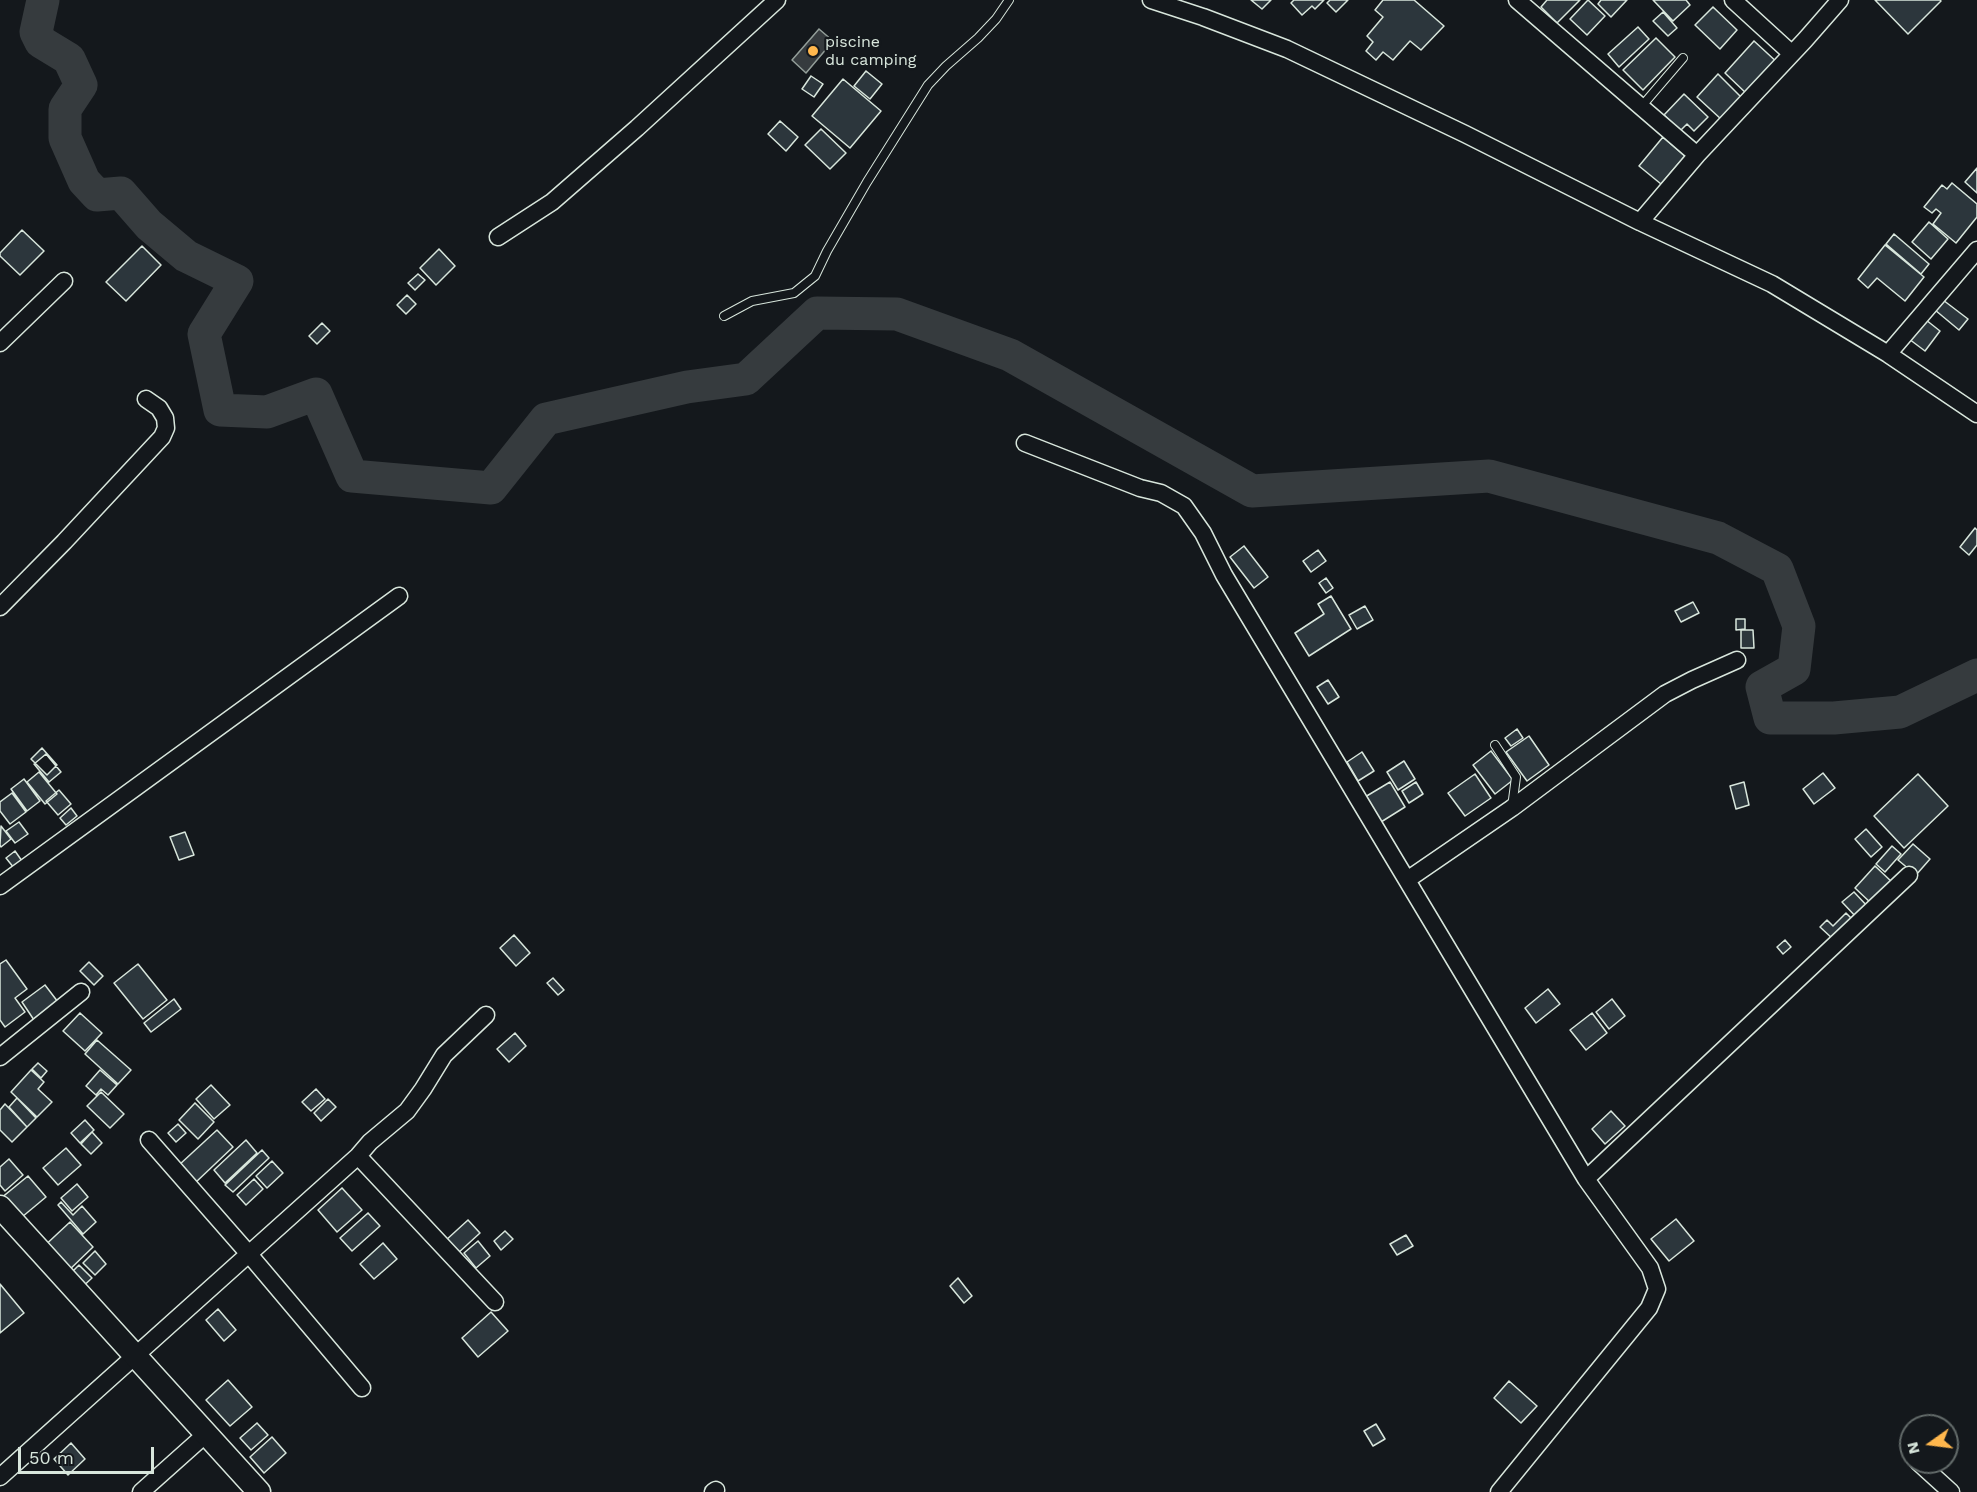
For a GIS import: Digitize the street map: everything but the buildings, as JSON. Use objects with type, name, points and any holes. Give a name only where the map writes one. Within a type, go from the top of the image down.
[{"type":"street","points":[[498,237],[552,202],[777,0]]},
{"type":"street","points":[[1151,0],[1287,49],[1772,284],[1888,354],[1977,414]]},
{"type":"street","points":[[1517,0],[1697,155]]},
{"type":"street","points":[[1733,0],[1791,54]]},
{"type":"street","points":[[1640,222],[1697,155],[1840,0]]},
{"type":"street","points":[[1888,354],[1977,250]]},
{"type":"street","points":[[0,343],[64,281]]},
{"type":"street","points":[[0,607],[162,436],[166,428],[165,418],[159,408],[146,399]]},
{"type":"street","points":[[1025,443],[1140,488],[1161,493],[1184,506],[1203,533],[1224,575],[1586,1179],[1650,1268],[1657,1288],[1649,1308],[1499,1492]]},
{"type":"street","points":[[0,886],[399,596]]},
{"type":"street","points":[[1407,880],[1512,808],[1665,694],[1737,660]]},
{"type":"street","points":[[1586,1179],[1909,875]]},
{"type":"street","points":[[0,1057],[81,992]]},
{"type":"street","points":[[0,1477],[414,1103],[444,1055],[486,1015]]},
{"type":"street","points":[[149,1140],[362,1388]]},
{"type":"street","points":[[358,1156],[495,1302]]},
{"type":"street","points":[[0,1207],[259,1492]]},
{"type":"street","points":[[141,1492],[206,1434]]},
{"type":"street","points":[[1930,1474],[1947,1491]]},
{"type":"lane","points":[[724,316],[752,301],[794,293],[815,276],[867,182],[928,85],[978,38],[996,19],[1009,0]]},
{"type":"lane","points":[[1640,107],[1683,58]]},
{"type":"lane","points":[[1495,745],[1516,777],[1512,808]]},
{"type":"shaded area","name":"piscine du camping","points":[[819,29],[833,41],[806,73],[792,60]]},
{"type":"waterway","points":[[43,0],[36,32],[41,42],[69,59],[81,85],[65,109],[65,138],[84,181],[97,195],[121,193],[149,225],[186,256],[237,281],[204,334],[220,410],[267,412],[316,394],[352,476],[491,488],[546,419],[687,387],[746,379],[817,313],[897,314],[1010,355],[1252,491],[1489,476],[1718,538],[1777,569],[1799,626],[1794,669],[1762,687],[1770,718],[1834,718],[1900,712],[1977,675]]},
{"type":"place","name":"piscine du camping","points":[[813,51]]}]
